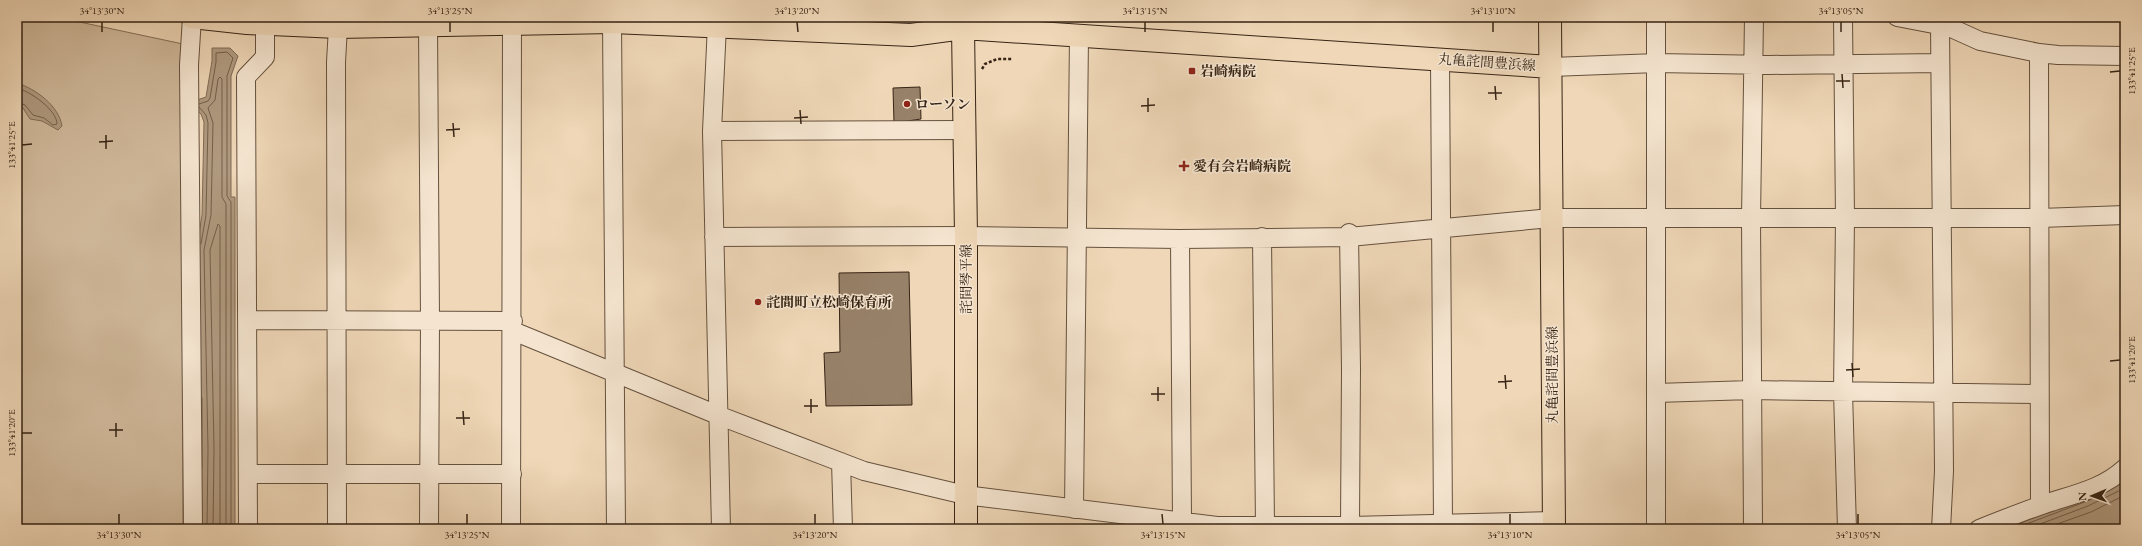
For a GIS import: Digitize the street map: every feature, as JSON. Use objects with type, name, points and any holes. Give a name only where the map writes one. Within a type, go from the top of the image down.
[{"type":"main road","name":"丸亀詫間豊浜線","points":[[192,17],[265,20],[338,27],[512,21],[612,22],[911,34],[963,28],[1440,58],[1550,67],[1553,525]]},
{"type":"main road","name":"丸亀詫間豊浜線","points":[[921,17],[963,28]]},
{"type":"main road","points":[[1550,17],[1550,67]]},
{"type":"main road","name":"詫間琴平線","points":[[963,28],[963,130],[966,236],[966,529]]},
{"type":"street","points":[[192,17],[189,65],[193,529]]},
{"type":"street","points":[[1656,17],[1656,529]]},
{"type":"street","points":[[1753,529],[1751,218],[1754,17]]},
{"type":"street","points":[[1843,17],[1845,64],[1843,392],[1847,529]]},
{"type":"street","points":[[1897,17],[1950,27],[1980,42],[2039,53],[2058,55],[2125,56]]},
{"type":"street","points":[[248,529],[246,77],[265,57],[265,20]]},
{"type":"street","points":[[511,529],[513,326],[512,21]]},
{"type":"street","points":[[612,22],[616,529]]},
{"type":"street","points":[[428,24],[430,320],[430,473],[428,529]]},
{"type":"street","points":[[1940,25],[1944,394],[1944,471],[1941,529]]},
{"type":"street","points":[[717,26],[712,131],[720,416],[721,529]]},
{"type":"street","points":[[338,27],[338,529]]},
{"type":"street","points":[[1074,509],[1075,237],[1079,35]]},
{"type":"street","points":[[2039,53],[2040,505]]},
{"type":"street","points":[[1440,58],[1443,524]]},
{"type":"street","points":[[1550,67],[1657,63],[1753,65],[1940,63]]},
{"type":"street","points":[[712,131],[963,130]]},
{"type":"street","points":[[714,237],[1262,237],[1349,235],[1440,230],[1551,218],[1655,217],[1845,219],[2125,216]]},
{"type":"street","points":[[1349,235],[1351,369],[1350,526]]},
{"type":"street","points":[[1262,237],[1265,526]]},
{"type":"street","points":[[1180,238],[1182,520]]},
{"type":"street","points":[[247,320],[430,320],[513,326],[615,372],[720,416],[864,471],[965,495],[1074,509],[1182,520],[1217,527],[1443,524],[1553,525]]},
{"type":"street","points":[[1656,393],[1751,390],[1944,394],[2039,394]]},
{"type":"street","points":[[841,462],[843,529]]},
{"type":"street","points":[[1979,529],[2040,505],[2085,492],[2116,477],[2125,468]]},
{"type":"street","points":[[248,474],[512,474]]},
{"type":"shaded area","points":[[17,17],[56,17],[183,44],[183,529],[17,529]]},
{"type":"water","points":[[212,48],[230,48],[238,56],[231,76],[231,197],[235,197],[235,529],[198,529],[199,234],[202,215],[204,122],[201,114],[194,108],[194,101],[206,97],[212,61]]},
{"type":"water","points":[[17,83],[32,89],[46,99],[60,119],[62,126],[58,130],[42,121],[30,119],[23,108],[17,105]]},
{"type":"water","points":[[2125,478],[2125,529],[2002,529]]},
{"type":"building","name":"ローソン","points":[[920,87],[921,119],[894,123],[893,88]]},
{"type":"building","points":[[909,272],[912,405],[826,406],[824,353],[840,352],[839,273]]},
{"type":"place","name":"岩崎病院","points":[[1192,71]]},
{"type":"place","name":"ローソン","points":[[907,104]]},
{"type":"place","name":"愛有会岩崎病院","points":[[1184,166]]},
{"type":"place","name":"詫間町立松崎保育所","points":[[758,302]]}]
